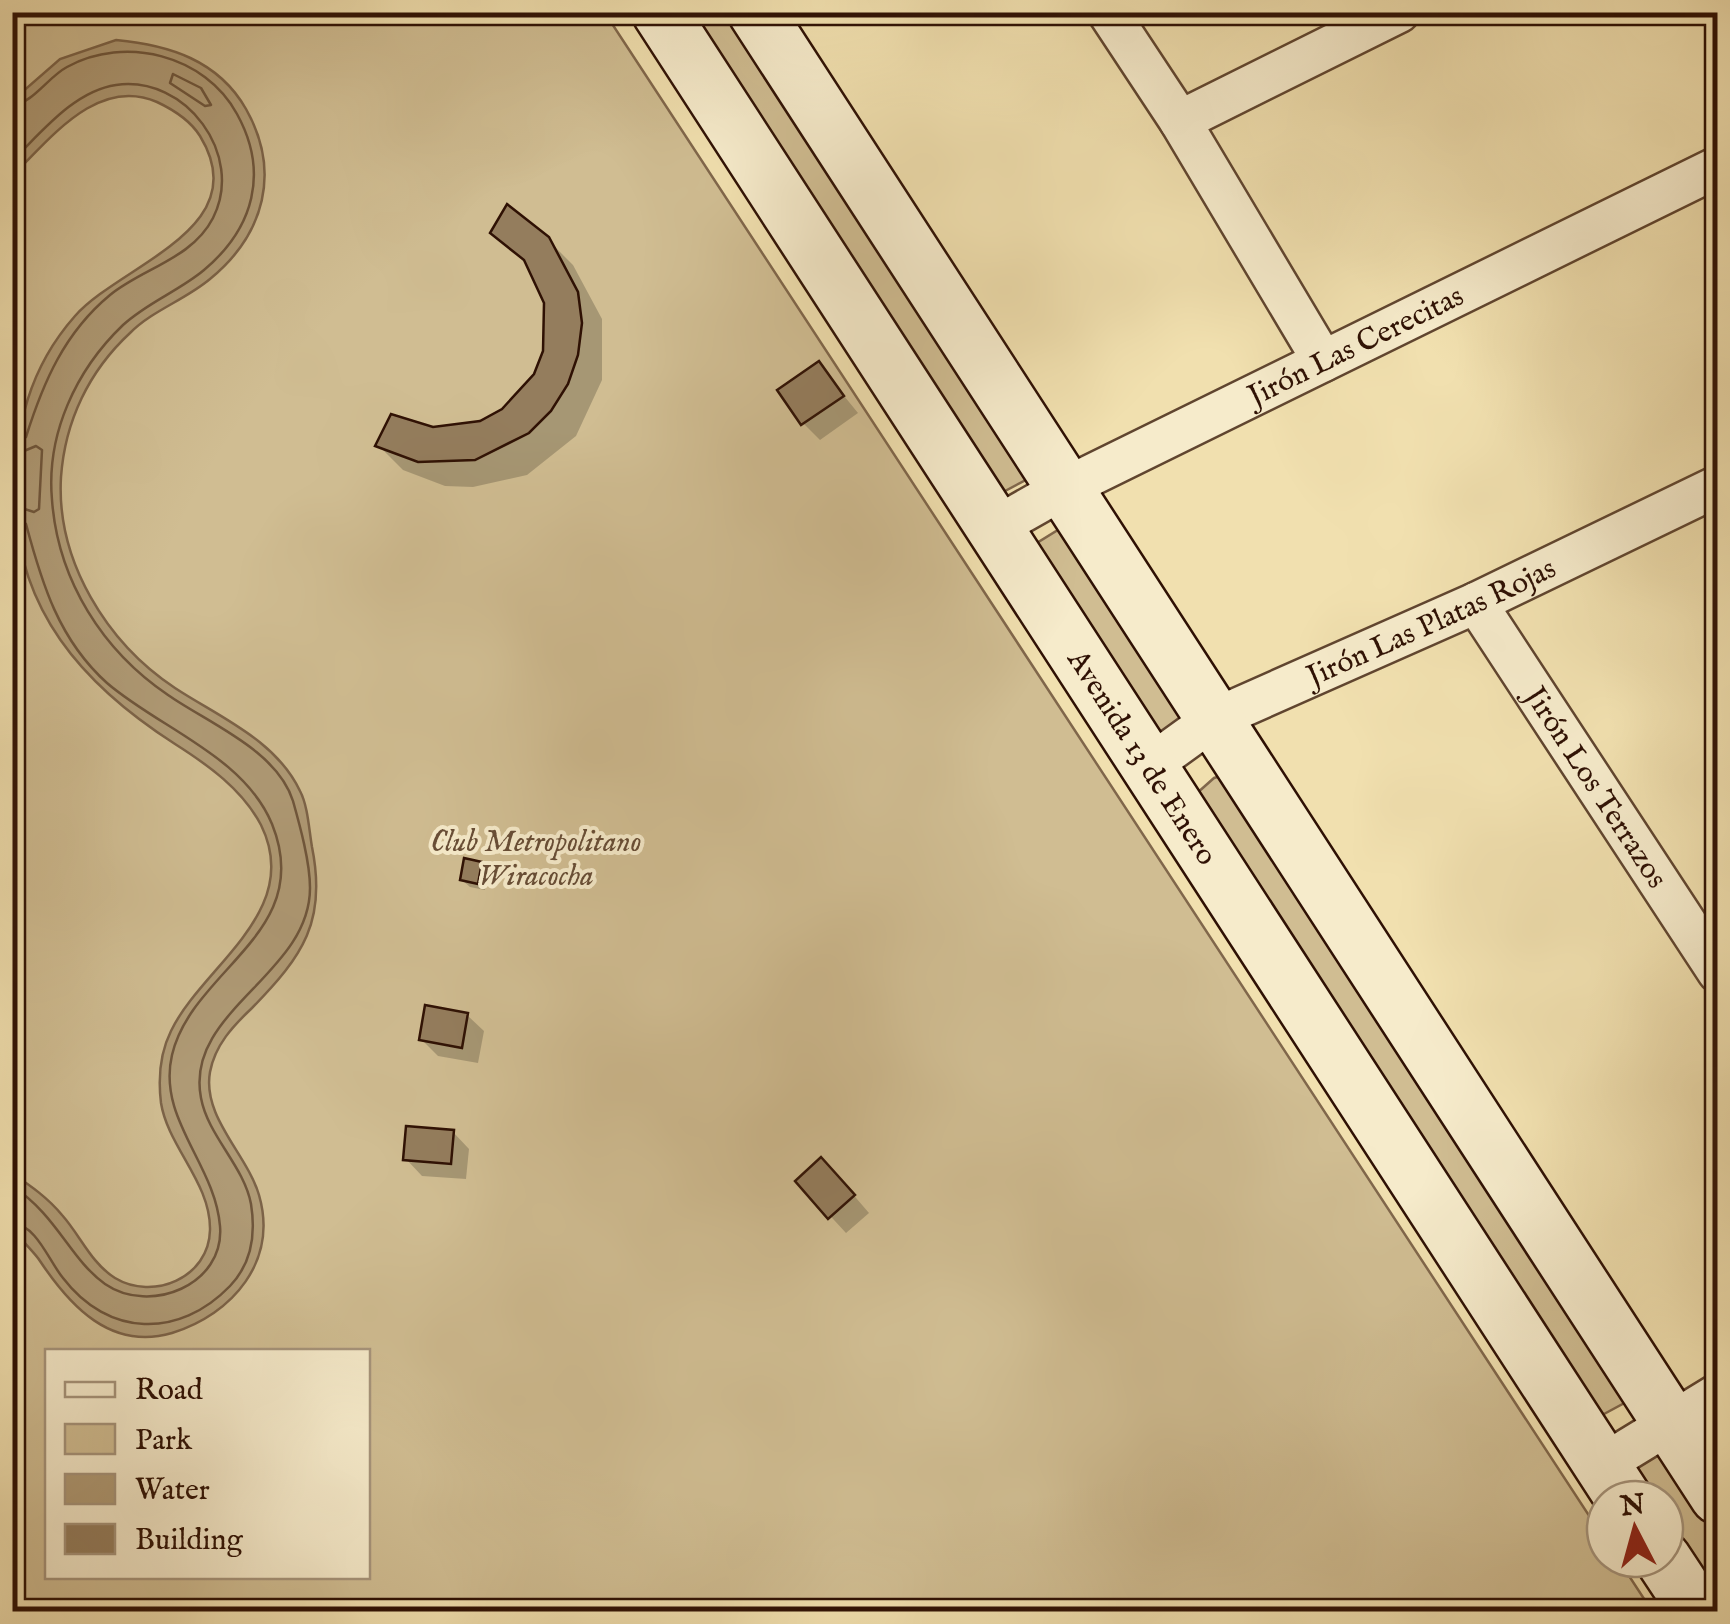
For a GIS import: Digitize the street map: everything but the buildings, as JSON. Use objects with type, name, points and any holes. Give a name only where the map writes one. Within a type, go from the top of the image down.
[{"type":"main road","name":"Avenida 13 de Enero","points":[[660,12],[1611,1479]]},
{"type":"main road","points":[[756,12],[1718,1496]]},
{"type":"main road","points":[[1677,1579],[1698,1612]]},
{"type":"street","points":[[1108,12],[1180,121],[1323,361]]},
{"type":"street","points":[[1180,121],[1399,12]]},
{"type":"street","name":"Jirón Las Cerecitas","points":[[994,528],[1063,489],[1718,166]]},
{"type":"street","name":"Jirón Las Platas Rojas","points":[[1149,766],[1214,719],[1476,603],[1718,486]]},
{"type":"street","name":"Jirón Los Terrazos","points":[[1476,603],[1718,972]]},
{"type":"street","points":[[1616,1479],[1671,1424],[1718,1394]]},
{"type":"green space","name":"Club Metropolitano Wiracocha","points":[[12,13],[605,13],[1585,1509],[1585,1579],[1631,1579],[1652,1611],[13,1611]]},
{"type":"green space","points":[[676,13],[741,13],[1039,473],[1005,491],[989,491]]},
{"type":"green space","points":[[1066,525],[1192,713],[1150,743],[1024,551]]},
{"type":"green space","points":[[1232,773],[1628,1401],[1604,1414],[1588,1411],[1196,794],[1214,778]]},
{"type":"green space","points":[[1651,1446],[1683,1479],[1633,1479],[1625,1463]]},
{"type":"green space","points":[[1685,1482],[1717,1515],[1717,1611],[1685,1562]]},
{"type":"water","points":[[116,40],[155,46],[190,58],[207,67],[235,92],[257,132],[263,155],[262,200],[255,222],[229,261],[210,279],[139,325],[91,380],[74,417],[63,456],[62,508],[67,539],[91,597],[128,648],[175,688],[262,744],[290,773],[305,804],[316,873],[313,917],[307,936],[285,971],[226,1037],[210,1072],[209,1089],[219,1120],[259,1195],[262,1242],[256,1263],[246,1282],[214,1313],[172,1333],[150,1337],[111,1330],[79,1308],[17,1233],[11,1211],[13,1174],[57,1209],[107,1272],[130,1285],[161,1286],[176,1281],[200,1261],[210,1230],[208,1213],[197,1181],[165,1119],[160,1094],[162,1057],[167,1039],[186,1007],[260,911],[269,885],[271,856],[253,812],[223,779],[142,721],[84,669],[41,608],[18,535],[18,445],[28,399],[46,356],[75,316],[176,241],[198,220],[211,196],[213,168],[196,130],[169,108],[135,96],[115,97],[77,115],[13,175],[13,100],[60,59]]}]
